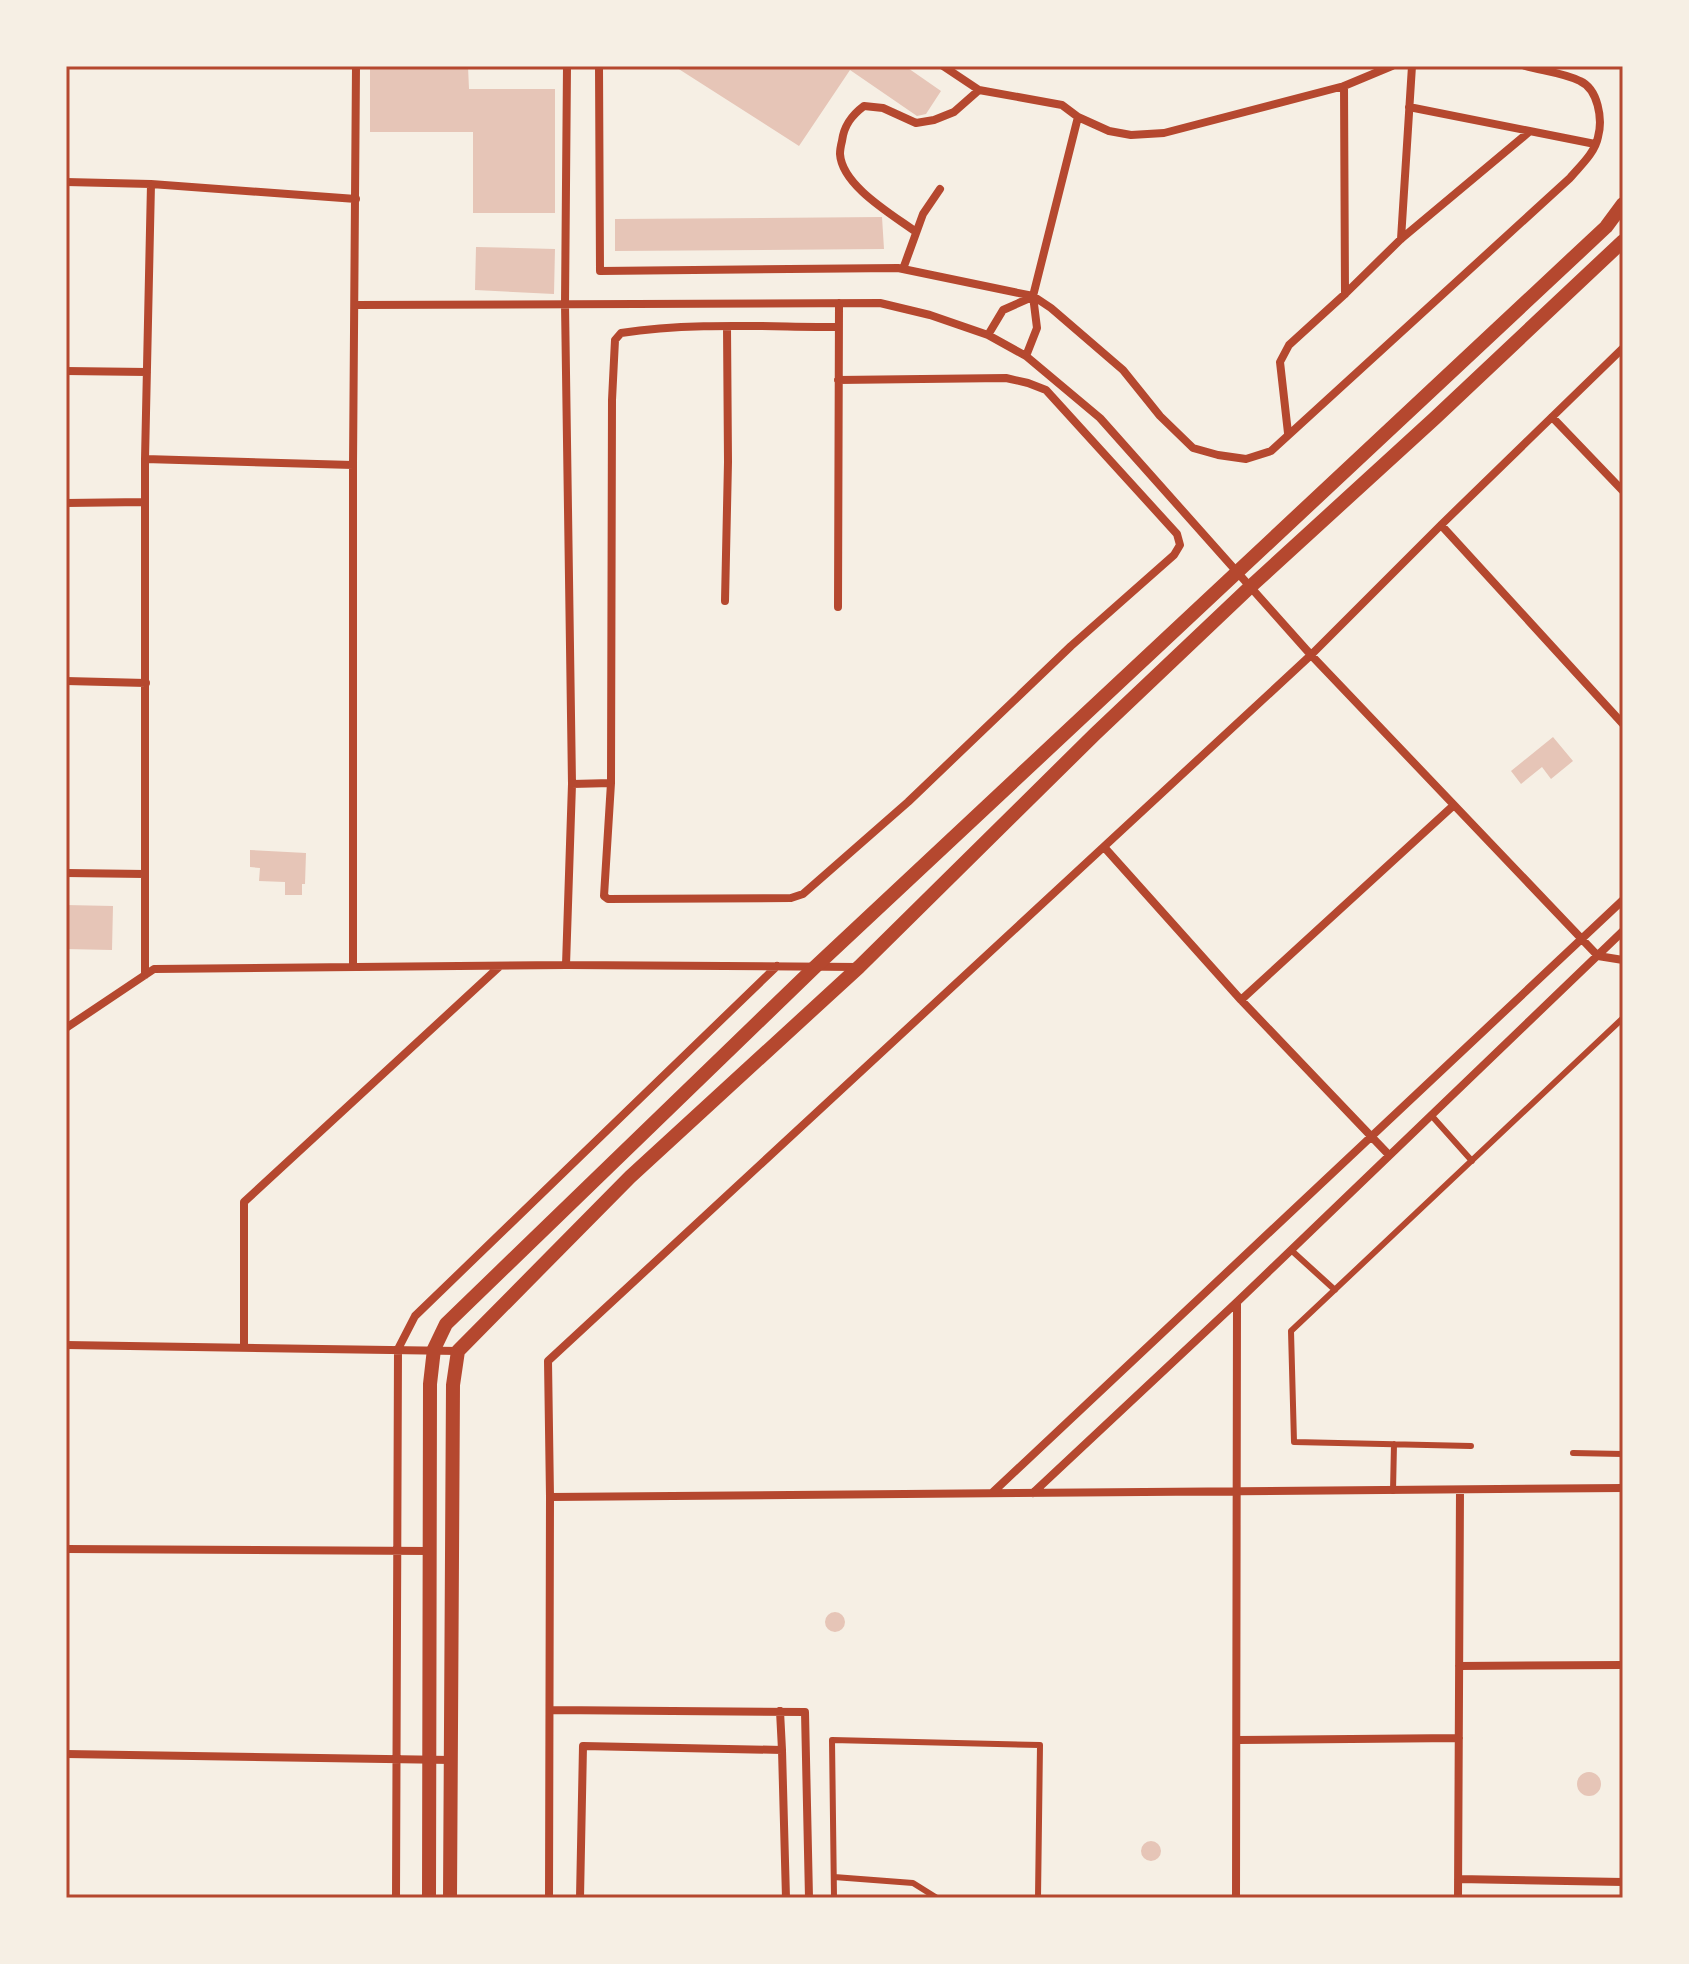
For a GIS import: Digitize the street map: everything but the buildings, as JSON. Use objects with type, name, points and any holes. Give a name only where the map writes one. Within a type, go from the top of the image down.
[{"type":"street","points":[[353,967],[356,66]]},
{"type":"street","points":[[566,965],[572,784],[565,304],[567,66]]},
{"type":"street","points":[[599,66],[600,271],[903,269],[1033,296],[1123,370],[1160,416],[1193,448],[1246,459],[1271,451],[1570,178],[1589,157],[1598,137],[1599,109],[1593,90],[1581,81],[1525,66]]},
{"type":"street","points":[[943,66],[979,90],[1062,105],[1078,117],[1109,131],[1131,135],[1164,133],[1344,86],[1392,66]]},
{"type":"street","points":[[1401,239],[1412,66]]},
{"type":"street","points":[[1344,86],[1345,294]]},
{"type":"street","points":[[916,232],[866,195],[848,176],[840,155],[843,134],[851,115],[864,106],[883,108],[916,123],[934,120],[954,112],[979,90]]},
{"type":"street","points":[[1409,107],[1595,144]]},
{"type":"street","points":[[1026,356],[1037,328],[1033,296],[1078,117]]},
{"type":"street","points":[[1288,433],[1280,362],[1289,345],[1401,239],[1529,132]]},
{"type":"street","points":[[66,182],[151,184],[356,199]]},
{"type":"street","points":[[145,975],[145,459],[151,184]]},
{"type":"street","points":[[903,269],[923,214],[940,189]]},
{"type":"street","points":[[429,1898],[430,1384],[434,1349],[446,1324],[815,967],[1606,227],[1623,204]]},
{"type":"street","points":[[450,1898],[453,1385],[458,1351],[630,1177],[859,967],[1095,734],[1623,241]]},
{"type":"street","points":[[988,335],[1003,310],[1033,296]]},
{"type":"street","points":[[838,607],[839,303]]},
{"type":"street","points":[[356,305],[880,303],[930,315],[988,335],[1026,356],[1100,418],[1311,655],[1598,956],[1623,960]]},
{"type":"street","points":[[725,601],[727,327]]},
{"type":"street","points":[[838,327],[644,329],[621,333],[615,340],[612,400],[611,783],[604,896],[608,899],[791,898],[803,894],[908,802],[1071,646],[1174,555],[1180,545],[1177,534],[1046,390],[1006,378],[838,380]]},
{"type":"street","points":[[549,1898],[548,1361],[1311,655],[1623,348]]},
{"type":"street","points":[[66,371],[147,372]]},
{"type":"street","points":[[1552,417],[1623,491]]},
{"type":"street","points":[[145,459],[353,465]]},
{"type":"street","points":[[66,503],[145,502]]},
{"type":"street","points":[[1441,525],[1623,724]]},
{"type":"street","points":[[66,681],[146,683]]},
{"type":"street","points":[[572,784],[611,783]]},
{"type":"street","points":[[1241,1000],[1454,805]]},
{"type":"street","points":[[1104,847],[1241,1000],[1389,1155]]},
{"type":"street","points":[[66,873],[145,874]]},
{"type":"street","points":[[992,1493],[1623,900]]},
{"type":"street","points":[[1033,1493],[1237,1302],[1623,931]]},
{"type":"street","points":[[66,1028],[154,969],[566,965],[859,967]]},
{"type":"street","points":[[244,1347],[244,1202],[500,966]]},
{"type":"street","points":[[396,1898],[398,1349],[415,1316],[777,966]]},
{"type":"street","points":[[1236,1898],[1237,1302]]},
{"type":"street","points":[[66,1345],[458,1351]]},
{"type":"street","points":[[550,1497],[1623,1488]]},
{"type":"street","points":[[1458,1898],[1460,1490]]},
{"type":"street","points":[[66,1549],[430,1551]]},
{"type":"street","points":[[1459,1666],[1623,1665]]},
{"type":"street","points":[[550,1710],[805,1712],[809,1898]]},
{"type":"street","points":[[780,1711],[786,1898]]},
{"type":"street","points":[[1237,1740],[1459,1738]]},
{"type":"street","points":[[580,1898],[583,1746],[782,1750]]},
{"type":"street","points":[[66,1754],[451,1760]]},
{"type":"street","points":[[1458,1879],[1623,1882]]},
{"type":"lane","points":[[1471,1446],[1294,1442],[1291,1331],[1623,1018]]},
{"type":"lane","points":[[1431,1115],[1472,1161]]},
{"type":"lane","points":[[1291,1250],[1335,1290]]},
{"type":"lane","points":[[1393,1491],[1394,1444]]},
{"type":"lane","points":[[1573,1453],[1623,1454]]},
{"type":"lane","points":[[834,1898],[832,1740],[1040,1745],[1038,1898]]},
{"type":"lane","points":[[834,1877],[913,1883],[937,1898]]}]
